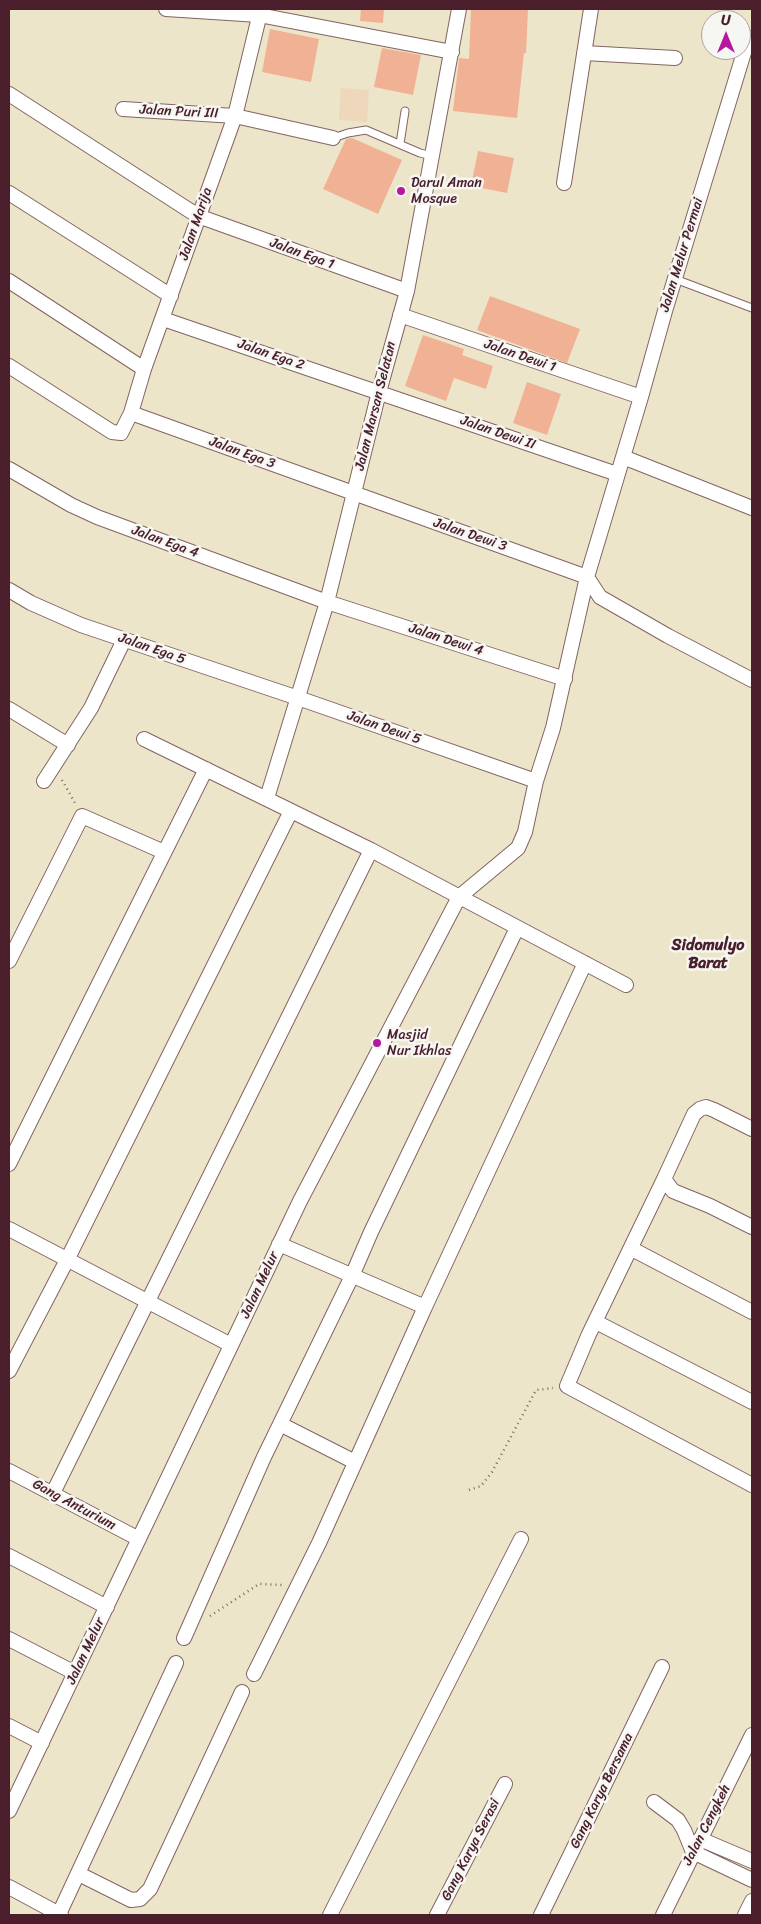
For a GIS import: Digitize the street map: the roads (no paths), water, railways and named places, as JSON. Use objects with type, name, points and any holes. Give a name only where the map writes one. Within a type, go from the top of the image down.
[{"type":"street","points":[[166,9],[260,12],[452,52]]},
{"type":"street","name":"Jalan Marsan Selatan","points":[[267,798],[327,602],[379,392],[407,291],[459,9]]},
{"type":"street","points":[[564,183],[591,9]]},
{"type":"street","name":"Jalan Marija","points":[[9,366],[112,432],[121,433],[131,413],[144,369],[172,296],[198,216],[235,116],[260,12]]},
{"type":"street","name":"Jalan Melur Permai","points":[[587,577],[746,46],[752,38]]},
{"type":"street","points":[[584,53],[675,58]]},
{"type":"street","name":"Jalan Ega 1","points":[[9,94],[198,216],[407,291]]},
{"type":"street","name":"Jalan Puri III","points":[[123,109],[235,116],[333,138]]},
{"type":"street","points":[[9,194],[172,296]]},
{"type":"street","points":[[9,281],[144,369]]},
{"type":"street","name":"Jalan Dewi 1","points":[[400,315],[641,397]]},
{"type":"street","name":"Jalan Ega 2","points":[[163,319],[379,392]]},
{"type":"street","name":"Jalan Dewi II","points":[[379,392],[617,474]]},
{"type":"street","name":"Jalan Ega 3","points":[[131,413],[353,494]]},
{"type":"street","points":[[623,457],[752,508]]},
{"type":"street","name":"Jalan Ega 4","points":[[9,469],[71,505],[97,517],[327,602]]},
{"type":"street","name":"Jalan Dewi 3","points":[[353,494],[587,577]]},
{"type":"street","points":[[587,577],[600,597],[668,636],[752,680]]},
{"type":"street","name":"Jalan Melur","points":[[9,1809],[304,1193],[459,897],[518,848],[553,728],[587,577]]},
{"type":"street","name":"Jalan Ega 5","points":[[9,590],[53,613],[124,640],[298,698]]},
{"type":"street","name":"Jalan Dewi 4","points":[[327,602],[565,680]]},
{"type":"street","points":[[44,781],[90,708],[124,640]]},
{"type":"street","name":"Jalan Dewi 5","points":[[298,698],[536,781]]},
{"type":"street","points":[[9,709],[68,745]]},
{"type":"street","points":[[144,739],[371,850],[626,985]]},
{"type":"street","points":[[9,1164],[206,770]]},
{"type":"street","points":[[9,1371],[67,1260],[291,812]]},
{"type":"street","points":[[9,961],[82,816],[164,852]]},
{"type":"street","points":[[53,1493],[371,850]]},
{"type":"street","points":[[186,1634],[280,1424],[517,928]]},
{"type":"street","points":[[254,1674],[319,1543],[425,1306],[585,963]]},
{"type":"street","points":[[752,1130],[706,1107],[694,1114],[567,1386],[752,1485]]},
{"type":"street","points":[[664,1179],[673,1191],[710,1206],[752,1227]]},
{"type":"street","points":[[9,1229],[231,1345]]},
{"type":"street","points":[[279,1244],[425,1306]]},
{"type":"street","points":[[632,1249],[752,1312]]},
{"type":"street","points":[[596,1322],[752,1402]]},
{"type":"street","points":[[280,1424],[355,1462]]},
{"type":"street","name":"Gang Anturium","points":[[9,1471],[139,1539]]},
{"type":"street","points":[[330,1915],[522,1539]]},
{"type":"street","points":[[9,1556],[106,1607]]},
{"type":"street","points":[[9,1639],[75,1673]]},
{"type":"street","points":[[9,1887],[60,1915],[176,1663]]},
{"type":"street","name":"Gang Karya Bersama","points":[[541,1915],[662,1667]]},
{"type":"street","points":[[79,1874],[131,1900],[140,1899],[150,1889],[242,1692]]},
{"type":"street","points":[[9,1726],[42,1743]]},
{"type":"street","name":"Jalan Cengkeh","points":[[663,1915],[752,1735]]},
{"type":"street","name":"Gang Karya Serasi","points":[[438,1915],[505,1784]]},
{"type":"street","points":[[654,1802],[678,1820],[696,1845],[752,1880]]},
{"type":"street","points":[[696,1845],[752,1861]]},
{"type":"street","points":[[745,1915],[752,1901]]},
{"type":"lane","points":[[400,144],[405,111]]},
{"type":"lane","points":[[333,138],[366,130],[432,156]]},
{"type":"lane","points":[[675,279],[752,308]]},
{"type":"place","name":"Darul Aman Mosque","points":[[401,191]]},
{"type":"place","name":"Masjid Nur Ikhlas","points":[[377,1043]]},
{"type":"district","name":"Sidomulyo Barat","points":[[708,955]]}]
